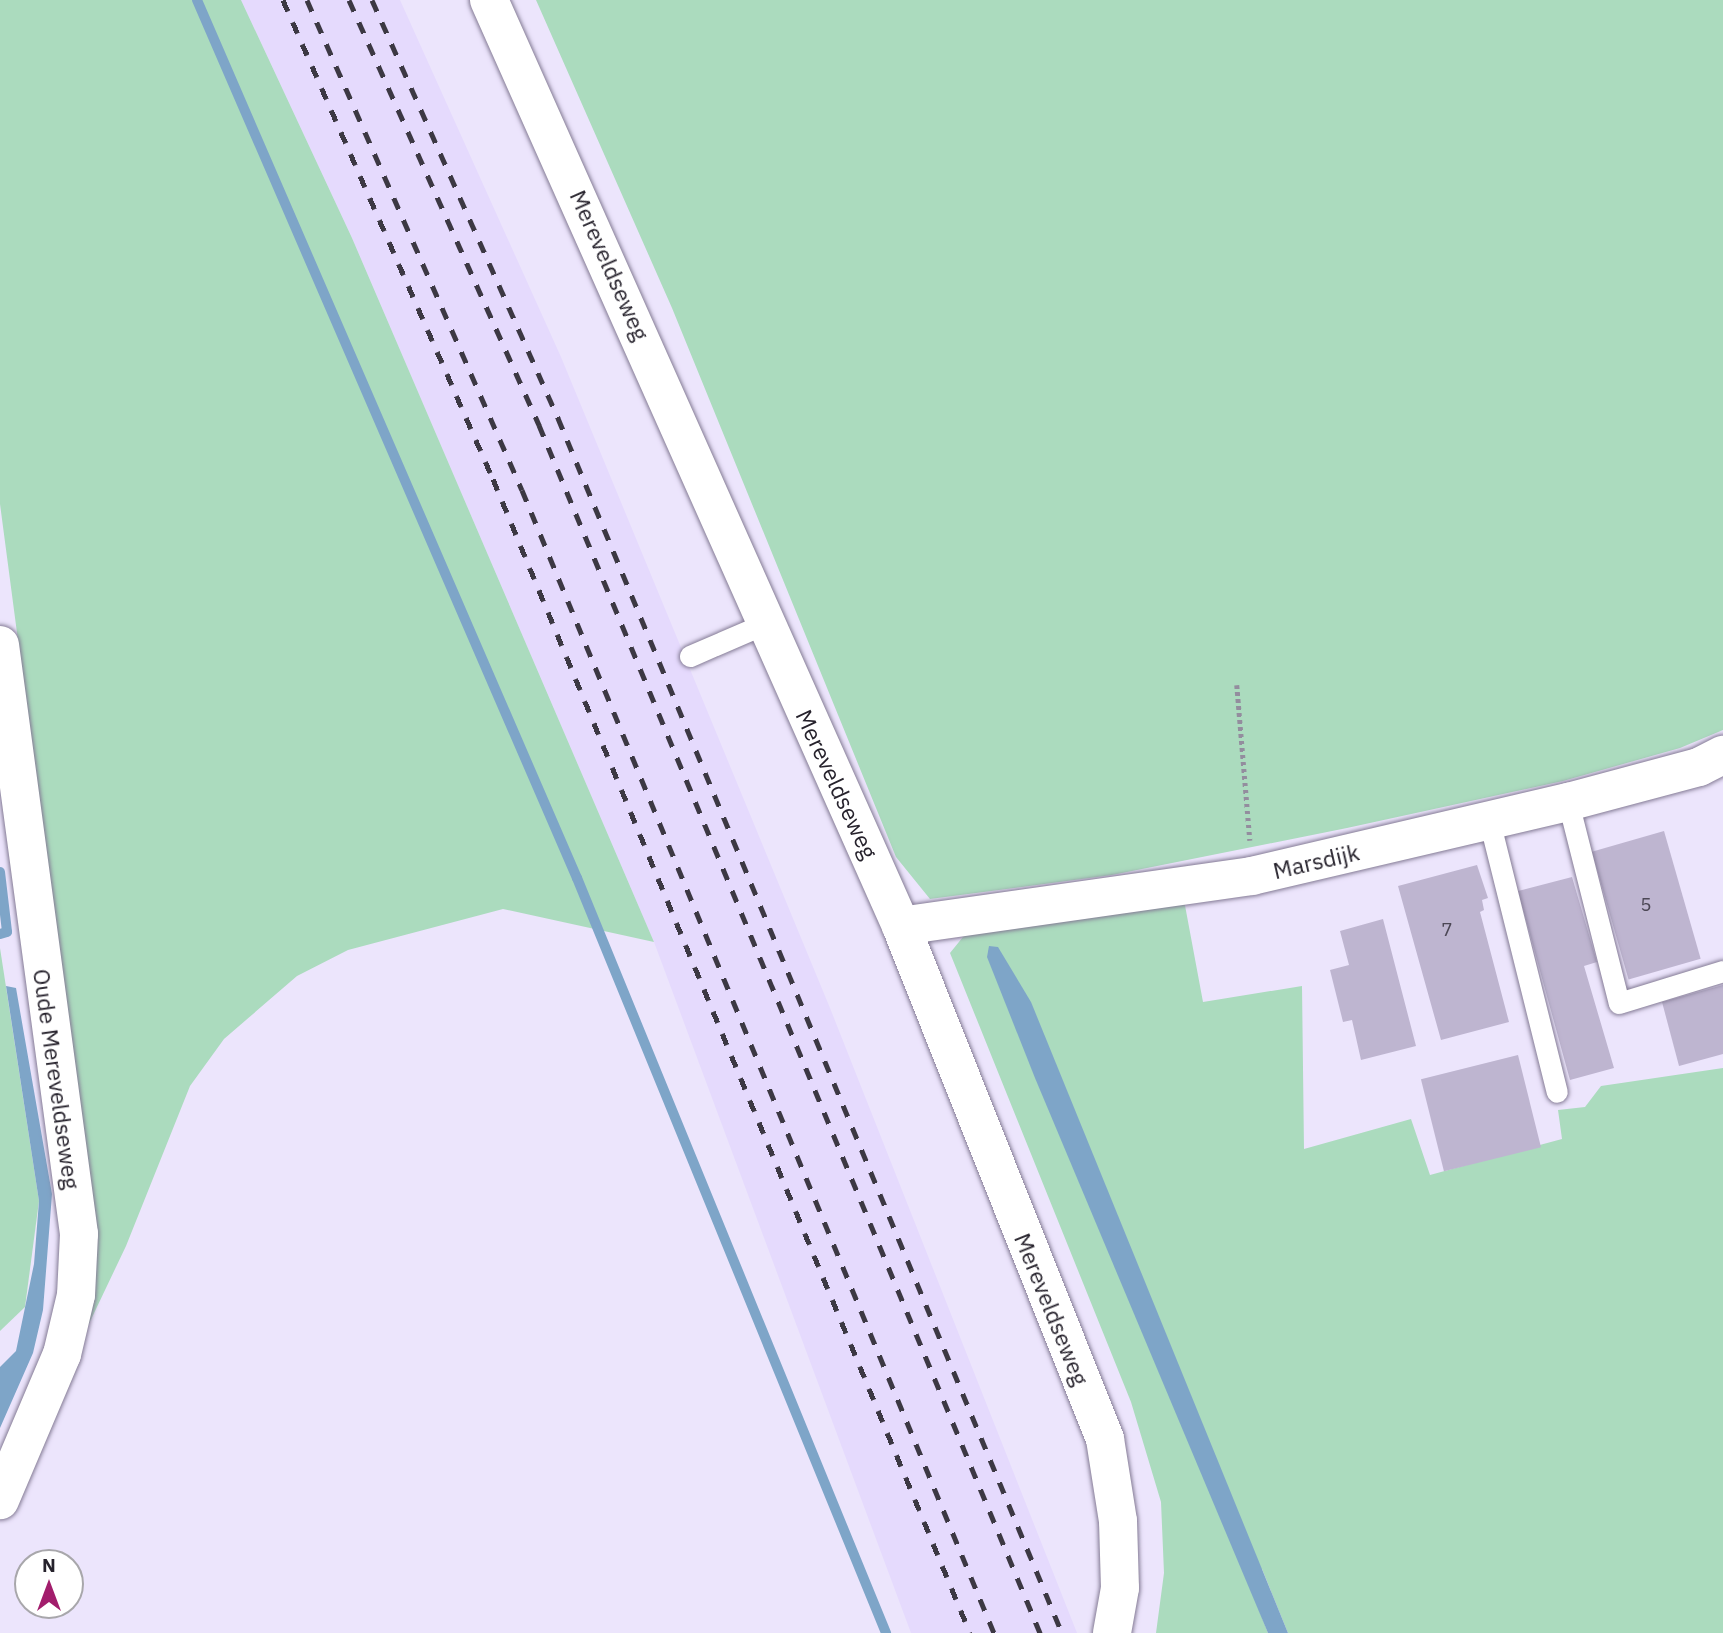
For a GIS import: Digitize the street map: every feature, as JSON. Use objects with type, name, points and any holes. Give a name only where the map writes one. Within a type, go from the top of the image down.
[{"type":"street","name":"Mereveldseweg","points":[[489,0],[608,259],[764,624],[901,926],[1105,1439],[1118,1521],[1120,1588],[1112,1633]]},
{"type":"street","name":"Oude Mereveldseweg","points":[[0,645],[79,1234],[76,1295],[62,1354],[0,1500]]},
{"type":"street","name":"Marsdijk","points":[[901,926],[1252,876],[1568,802],[1699,767],[1723,755]]},
{"type":"lane","points":[[690,656],[764,624]]},
{"type":"lane","points":[[1568,802],[1619,1003],[1723,971]]},
{"type":"lane","points":[[1489,820],[1558,1092]]},
{"type":"path","points":[[1237,685],[1252,876]]},
{"type":"shaded area","points":[[241,0],[400,0],[561,357],[830,1008],[1077,1633],[911,1633],[654,942],[352,238]]},
{"type":"green space","points":[[0,0],[241,0],[352,238],[654,942],[503,909],[348,950],[297,976],[224,1039],[190,1086],[126,1246],[56,1393],[81,1118],[0,504]]},
{"type":"green space","points":[[536,0],[1723,0],[1723,730],[1680,748],[1563,781],[1347,828],[1112,875],[930,899],[896,857],[672,308]]},
{"type":"green space","points":[[1184,900],[1203,1002],[1302,986],[1304,1149],[1411,1119],[1430,1175],[1562,1139],[1558,1110],[1585,1107],[1601,1086],[1723,1068],[1723,1633],[1288,1633],[1262,1569],[1246,1577],[1268,1633],[1156,1633],[1164,1573],[1161,1502],[1131,1402],[950,953],[967,932]]},
{"type":"green space","points":[[0,948],[39,1201],[25,1307],[0,1331]]},
{"type":"water","points":[[989,946],[998,947],[1031,1002],[1288,1633],[1268,1633],[1035,1078],[987,957]]},
{"type":"water","points":[[6,986],[16,988],[52,1194],[43,1310],[33,1353],[0,1428],[0,1367],[16,1351],[34,1264],[39,1201]]},
{"type":"building","points":[[1664,831],[1701,959],[1629,980],[1592,852]]},
{"type":"building","points":[[1477,865],[1488,898],[1482,900],[1484,910],[1480,912],[1509,1022],[1441,1040],[1398,886]]},
{"type":"building","points":[[1572,877],[1597,962],[1584,966],[1614,1068],[1570,1080],[1518,891]]},
{"type":"building","points":[[1383,919],[1416,1046],[1361,1060],[1352,1020],[1343,1022],[1330,970],[1349,965],[1340,931]]},
{"type":"building","points":[[1723,985],[1723,1054],[1679,1066],[1662,1002]]},
{"type":"building","points":[[1518,1055],[1541,1147],[1444,1171],[1421,1079]]},
{"type":"waterway","points":[[197,0],[577,878],[886,1633]]},
{"type":"waterway","points":[[0,872],[7,932],[0,934]]},
{"type":"railway","points":[[283,0],[493,479],[970,1633]]},
{"type":"railway","points":[[307,0],[522,490],[994,1633]]},
{"type":"railway","points":[[349,0],[539,425],[1040,1633]]},
{"type":"railway","points":[[372,0],[558,418],[1062,1633]]}]
